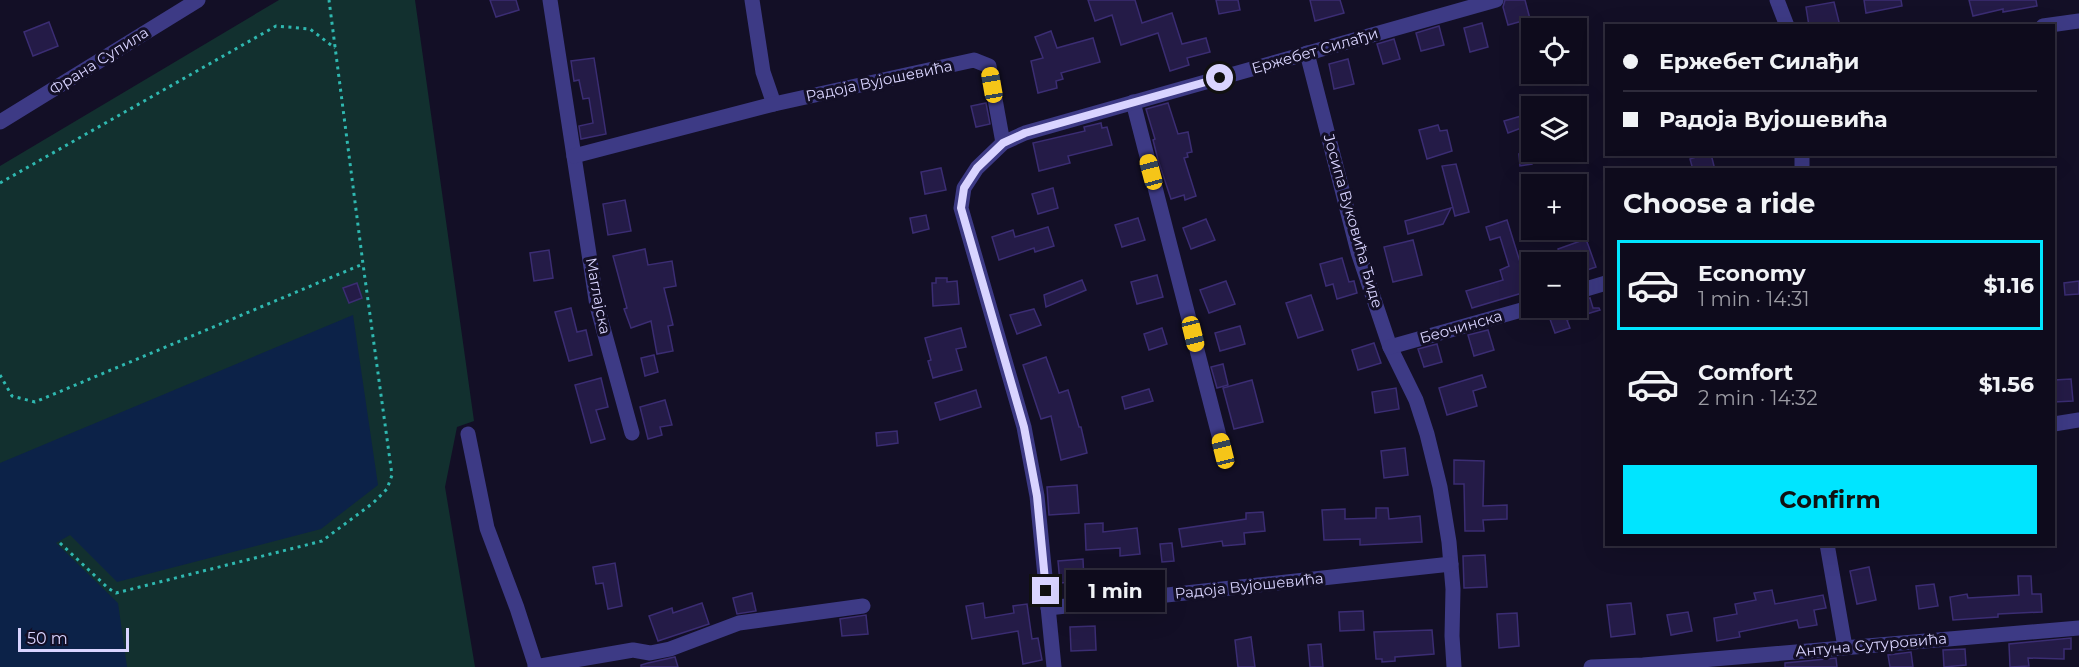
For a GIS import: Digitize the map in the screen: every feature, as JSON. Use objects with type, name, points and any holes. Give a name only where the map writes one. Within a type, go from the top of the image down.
[{"type":"street","name":"Франа Супила","points":[[0,122],[198,0]]},
{"type":"street","name":"Маглајска","points":[[550,0],[597,306],[632,433]]},
{"type":"street","points":[[574,156],[774,104],[763,72],[752,0]]},
{"type":"street","name":"Ержебет Силађи","points":[[1003,143],[1036,129],[1496,0]]},
{"type":"street","points":[[1777,0],[1786,24]]},
{"type":"street","points":[[2055,24],[2079,21]]},
{"type":"street","name":"Јосипа Вуковића Ђиде","points":[[1307,53],[1358,252],[1390,347],[1416,400],[1440,487],[1453,589],[1454,667]]},
{"type":"street","name":"Радоја Вујошевића","points":[[774,104],[974,60],[989,66],[1003,143]]},
{"type":"street","points":[[1133,102],[1223,451]]},
{"type":"street","points":[[1003,143],[977,168],[964,188],[961,208],[1024,427],[1037,496],[1054,667]]},
{"type":"street","points":[[1587,289],[1605,283]]},
{"type":"street","name":"Беочинска","points":[[1390,347],[1521,310]]},
{"type":"street","points":[[2055,424],[2079,420]]},
{"type":"street","points":[[468,434],[487,528],[517,608],[535,667],[633,650],[650,653],[670,649],[739,622],[863,606]]},
{"type":"street","points":[[1827,546],[1845,647]]},
{"type":"street","name":"Радоја Вујошевића","points":[[1048,608],[1451,564]]},
{"type":"street","name":"Антуна Сутуровића","points":[[1591,667],[1643,665],[2079,628]]},
{"type":"path","points":[[60,543],[116,593],[322,541],[374,503],[387,489],[392,475],[329,0]]},
{"type":"path","points":[[0,183],[276,26],[310,29],[335,48]]},
{"type":"path","points":[[0,375],[12,396],[35,402],[363,264]]},
{"type":"green space","points":[[279,0],[415,0],[474,421],[457,427],[445,487],[475,667],[0,667],[0,166]]},
{"type":"water","points":[[353,315],[378,485],[321,529],[117,582],[70,535],[56,543],[118,603],[127,667],[0,667],[0,463]]},
{"type":"building","points":[[490,0],[516,0],[519,10],[496,17]]},
{"type":"building","points":[[1088,0],[1135,0],[1142,23],[1172,13],[1182,44],[1206,38],[1210,52],[1187,58],[1189,65],[1170,71],[1158,33],[1121,45],[1112,15],[1095,21]]},
{"type":"building","points":[[1216,0],[1238,0],[1240,10],[1219,14]]},
{"type":"building","points":[[1310,0],[1340,0],[1344,13],[1315,21]]},
{"type":"building","points":[[1505,0],[1525,0],[1530,18],[1521,18],[1521,21],[1508,25],[1503,7]]},
{"type":"building","points":[[1864,0],[1901,0],[1902,6],[1866,13]]},
{"type":"building","points":[[1969,0],[2036,0],[2037,6],[2003,12],[2003,9],[1973,16]]},
{"type":"building","points":[[1834,2],[1840,24],[1809,24],[1806,7]]},
{"type":"building","points":[[49,22],[58,46],[33,56],[24,32]]},
{"type":"building","points":[[1482,23],[1488,47],[1470,52],[1464,28]]},
{"type":"building","points":[[1439,26],[1444,45],[1421,51],[1416,33]]},
{"type":"building","points":[[1051,31],[1057,48],[1093,38],[1100,62],[1061,73],[1063,79],[1056,81],[1057,88],[1038,93],[1031,61],[1043,58],[1035,37]]},
{"type":"building","points":[[1394,39],[1400,59],[1383,64],[1377,44]]},
{"type":"building","points":[[594,58],[606,134],[581,139],[579,126],[593,123],[589,98],[583,99],[579,80],[574,81],[571,61]]},
{"type":"building","points":[[1348,59],[1354,84],[1334,89],[1329,64]]},
{"type":"building","points":[[986,103],[990,124],[976,127],[971,106]]},
{"type":"building","points":[[1168,103],[1178,134],[1188,132],[1192,152],[1187,153],[1188,157],[1184,158],[1196,196],[1185,200],[1184,195],[1171,199],[1158,160],[1153,140],[1155,139],[1146,109]]},
{"type":"building","points":[[1521,116],[1521,128],[1508,133],[1504,121]]},
{"type":"building","points":[[1101,123],[1102,128],[1107,127],[1112,145],[1068,156],[1070,163],[1039,171],[1033,143],[1085,131],[1084,127]]},
{"type":"building","points":[[1438,125],[1440,131],[1447,130],[1452,151],[1427,159],[1419,130]]},
{"type":"building","points":[[1519,154],[1521,154],[1521,162],[1532,162],[1532,164],[1520,166]]},
{"type":"building","points":[[1712,156],[1714,168],[1692,168],[1690,159]]},
{"type":"building","points":[[1456,164],[1469,212],[1455,216],[1442,166]]},
{"type":"building","points":[[941,168],[946,190],[925,194],[921,172]]},
{"type":"building","points":[[1053,188],[1058,208],[1038,214],[1032,194]]},
{"type":"building","points":[[625,200],[631,231],[608,235],[603,204]]},
{"type":"building","points":[[1451,208],[1443,224],[1408,234],[1405,221]]},
{"type":"building","points":[[926,215],[929,229],[913,233],[910,218]]},
{"type":"building","points":[[1138,218],[1145,240],[1122,247],[1115,225]]},
{"type":"building","points":[[1206,219],[1215,240],[1191,249],[1183,228]]},
{"type":"building","points":[[1507,220],[1521,265],[1521,293],[1472,308],[1466,291],[1503,280],[1500,270],[1509,266],[1500,237],[1490,240],[1486,227]]},
{"type":"building","points":[[1048,227],[1054,246],[1035,252],[1034,248],[999,260],[992,237],[1013,230],[1015,237]]},
{"type":"building","points":[[1413,240],[1422,275],[1393,282],[1384,247]]},
{"type":"building","points":[[1586,240],[1596,267],[1587,270],[1587,252],[1559,252],[1558,249]]},
{"type":"building","points":[[645,249],[648,265],[672,261],[676,286],[664,288],[673,325],[668,326],[673,351],[657,354],[651,321],[631,328],[624,309],[627,308],[613,256]]},
{"type":"building","points":[[549,250],[553,278],[534,281],[530,253]]},
{"type":"building","points":[[1342,258],[1349,282],[1354,281],[1357,293],[1337,299],[1333,284],[1326,286],[1320,264]]},
{"type":"building","points":[[1157,275],[1163,297],[1137,304],[1131,282]]},
{"type":"building","points":[[936,278],[947,278],[947,282],[957,281],[959,304],[933,306],[932,283],[936,283]]},
{"type":"building","points":[[1082,280],[1086,290],[1046,307],[1044,295]]},
{"type":"building","points":[[1226,281],[1235,304],[1209,313],[1200,290]]},
{"type":"building","points":[[2079,281],[2079,294],[2065,295],[2064,283]]},
{"type":"building","points":[[357,283],[362,298],[349,303],[343,288]]},
{"type":"building","points":[[1311,295],[1323,330],[1298,338],[1286,303]]},
{"type":"building","points":[[1590,298],[1593,308],[1600,310],[1587,314],[1587,299]]},
{"type":"building","points":[[571,308],[577,332],[586,330],[592,355],[569,361],[555,312]]},
{"type":"building","points":[[1034,309],[1041,325],[1017,334],[1010,315]]},
{"type":"building","points":[[1550,318],[1574,318],[1567,320],[1570,328],[1555,333]]},
{"type":"building","points":[[1240,326],[1245,344],[1220,351],[1215,333]]},
{"type":"building","points":[[961,328],[966,347],[956,349],[962,370],[933,378],[925,338]]},
{"type":"building","points":[[1162,328],[1167,344],[1149,350],[1144,334]]},
{"type":"building","points":[[1488,330],[1494,350],[1474,356],[1468,335]]},
{"type":"building","points":[[1374,343],[1381,363],[1358,370],[1352,350]]},
{"type":"building","points":[[1437,344],[1442,362],[1424,367],[1418,349]]},
{"type":"building","points":[[654,355],[658,372],[645,376],[641,358]]},
{"type":"building","points":[[1046,357],[1059,393],[1068,390],[1087,453],[1061,460],[1051,416],[1041,419],[1023,365]]},
{"type":"building","points":[[1223,364],[1228,385],[1217,388],[1211,367]]},
{"type":"building","points":[[1482,375],[1486,387],[1473,391],[1477,406],[1447,415],[1439,388]]},
{"type":"building","points":[[601,378],[608,407],[596,410],[605,439],[591,443],[575,385]]},
{"type":"building","points":[[2071,379],[2073,401],[2055,402],[2055,380]]},
{"type":"building","points":[[1252,380],[1263,422],[1234,429],[1223,388]]},
{"type":"building","points":[[1396,388],[1399,409],[1375,413],[1372,392]]},
{"type":"building","points":[[1149,389],[1153,401],[1125,409],[1122,397]]},
{"type":"building","points":[[976,390],[981,407],[940,420],[935,403]]},
{"type":"building","points":[[665,400],[672,425],[660,427],[662,435],[648,439],[640,407]]},
{"type":"building","points":[[897,431],[898,443],[877,446],[876,433]]},
{"type":"building","points":[[1405,448],[1408,475],[1384,478],[1381,451]]},
{"type":"building","points":[[1454,460],[1484,461],[1483,506],[1507,505],[1507,519],[1483,520],[1484,531],[1465,531],[1464,484],[1454,484]]},
{"type":"building","points":[[1077,485],[1079,513],[1049,515],[1047,487]]},
{"type":"building","points":[[1376,508],[1388,508],[1389,519],[1420,516],[1422,542],[1360,545],[1360,539],[1324,540],[1322,510],[1345,509],[1345,519],[1376,518]]},
{"type":"building","points":[[1263,512],[1265,531],[1244,533],[1245,544],[1223,546],[1222,541],[1182,547],[1179,529],[1246,519],[1246,513]]},
{"type":"building","points":[[1103,523],[1103,532],[1137,528],[1140,554],[1120,556],[1120,548],[1086,550],[1085,524]]},
{"type":"building","points":[[1172,543],[1174,561],[1162,562],[1160,544]]},
{"type":"building","points":[[1485,555],[1487,587],[1464,588],[1463,556]]},
{"type":"building","points":[[1083,559],[1084,581],[1060,583],[1058,561]]},
{"type":"building","points":[[615,563],[622,606],[608,609],[603,583],[596,584],[593,567]]},
{"type":"building","points":[[1869,567],[1876,600],[1857,604],[1850,571]]},
{"type":"building","points":[[2018,576],[2031,576],[2032,594],[2041,594],[2042,612],[1998,614],[1998,617],[1953,620],[1950,597],[1967,594],[1968,598],[2019,595]]},
{"type":"building","points":[[1934,584],[1938,606],[1919,609],[1916,586]]},
{"type":"building","points":[[1772,590],[1775,604],[1823,595],[1826,608],[1814,610],[1817,625],[1799,628],[1797,620],[1739,632],[1740,637],[1717,641],[1714,618],[1737,614],[1735,604],[1756,600],[1754,593]]},
{"type":"building","points":[[752,593],[756,611],[737,614],[733,598]]},
{"type":"building","points":[[702,603],[709,624],[658,641],[649,616],[672,608],[673,613]]},
{"type":"building","points":[[983,603],[985,618],[1014,613],[1013,606],[1027,604],[1032,639],[1038,638],[1042,660],[1023,664],[1018,631],[972,639],[966,606]]},
{"type":"building","points":[[1631,603],[1635,634],[1611,637],[1607,605]]},
{"type":"building","points":[[1363,611],[1364,630],[1340,631],[1339,612]]},
{"type":"building","points":[[1688,612],[1692,631],[1671,635],[1667,615]]},
{"type":"building","points":[[1517,613],[1519,646],[1499,648],[1497,614]]},
{"type":"building","points":[[866,615],[868,634],[842,636],[840,619]]},
{"type":"building","points":[[1095,626],[1096,650],[1071,651],[1070,627]]},
{"type":"building","points":[[1432,630],[1434,654],[1395,657],[1395,661],[1382,662],[1382,659],[1376,659],[1374,632]]},
{"type":"building","points":[[1251,637],[1255,667],[1238,667],[1235,640]]},
{"type":"building","points":[[2071,638],[2071,649],[2064,649],[2064,659],[2028,658],[2029,666],[2010,667],[2009,644]]},
{"type":"building","points":[[1321,644],[1323,667],[1310,667],[1308,645]]},
{"type":"building","points":[[1965,649],[1966,665],[1944,667],[1943,650]]},
{"type":"building","points":[[1911,652],[1913,667],[1890,667],[1888,655]]},
{"type":"building","points":[[675,657],[678,667],[641,667],[641,665]]},
{"type":"building","points":[[1836,658],[1837,667],[1785,667],[1785,663]]},
{"type":"route","points":[[1046,591],[1037,496],[1024,427],[961,208],[964,188],[977,168],[1003,143],[1025,133],[1220,78]]}]
